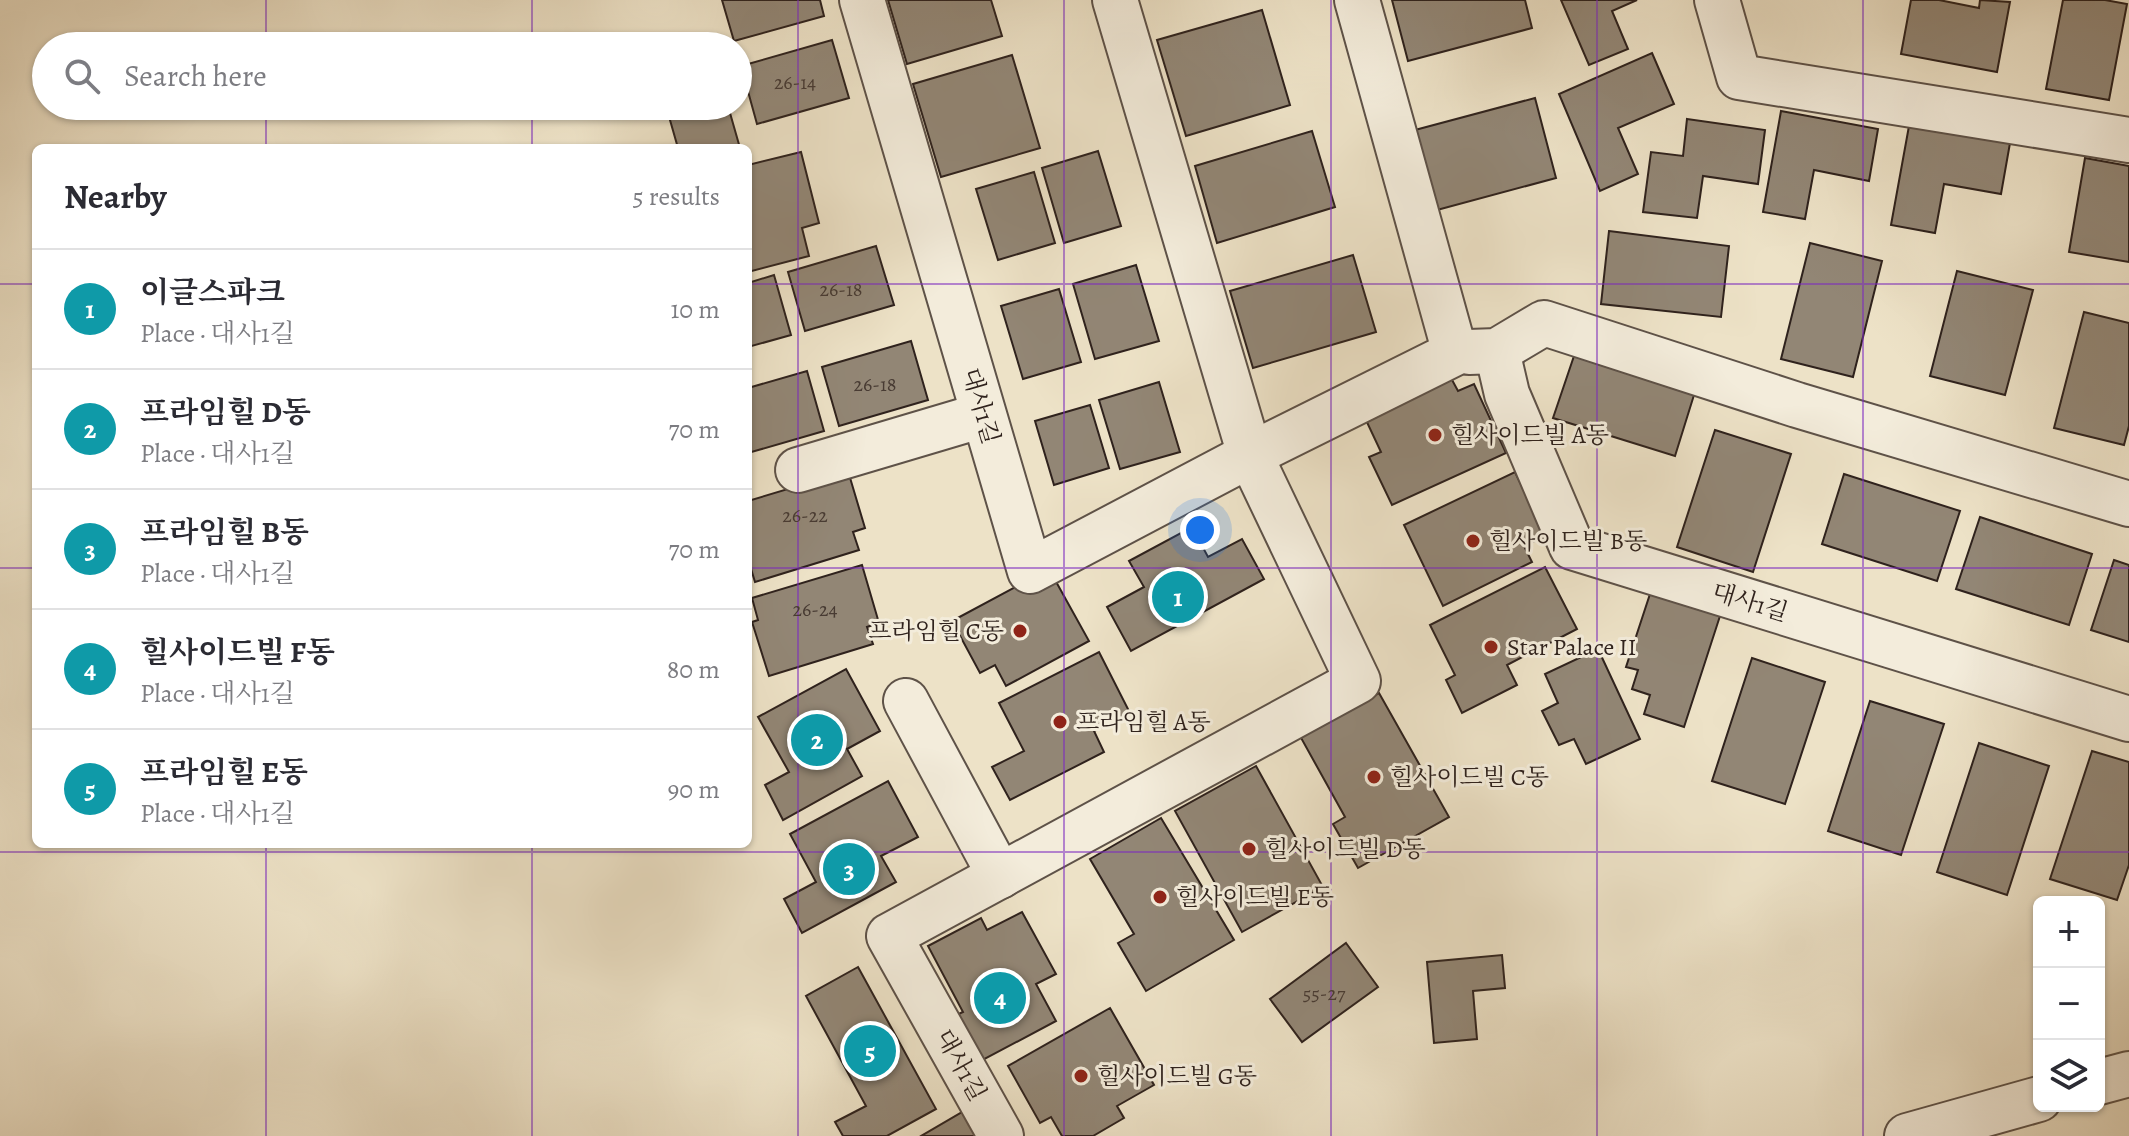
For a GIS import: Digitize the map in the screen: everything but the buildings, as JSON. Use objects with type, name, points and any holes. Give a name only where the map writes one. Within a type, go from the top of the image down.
[{"type":"street","name":"대사1길","points":[[862,0],[1030,571],[1250,455],[1544,323],[1797,405],[2129,504]]},
{"type":"street","name":"대사1길","points":[[1001,1136],[889,936],[1358,681],[1250,455],[1115,0]]},
{"type":"street","name":"대사1길","points":[[1357,0],[1476,352],[1507,394],[1572,547],[2129,719]]},
{"type":"street","points":[[1717,0],[1739,77],[2129,140]]},
{"type":"street","points":[[798,470],[983,415]]},
{"type":"street","points":[[906,701],[1000,876]]},
{"type":"street","points":[[2105,1080],[2129,1074]]},
{"type":"street","points":[[1907,1136],[2033,1101]]},
{"type":"place","name":"힐사이드빌 A동","points":[[1435,435]]},
{"type":"place","name":"힐사이드빌 B동","points":[[1473,541]]},
{"type":"place","name":"이글스파크","points":[[1178,597]]},
{"type":"place","name":"프라임힐 C동","points":[[1020,631]]},
{"type":"place","name":"Star Palace II","points":[[1491,647]]},
{"type":"place","name":"프라임힐 A동","points":[[1060,722]]},
{"type":"place","name":"프라임힐 D동","points":[[817,740]]},
{"type":"place","name":"힐사이드빌 C동","points":[[1374,777]]},
{"type":"place","name":"힐사이드빌 D동","points":[[1249,849]]},
{"type":"place","name":"프라임힐 B동","points":[[849,869]]},
{"type":"place","name":"힐사이드빌 E동","points":[[1160,897]]},
{"type":"place","name":"힐사이드빌 F동","points":[[1000,998]]},
{"type":"place","name":"프라임힐 E동","points":[[870,1051]]},
{"type":"place","name":"힐사이드빌 G동","points":[[1081,1076]]}]
